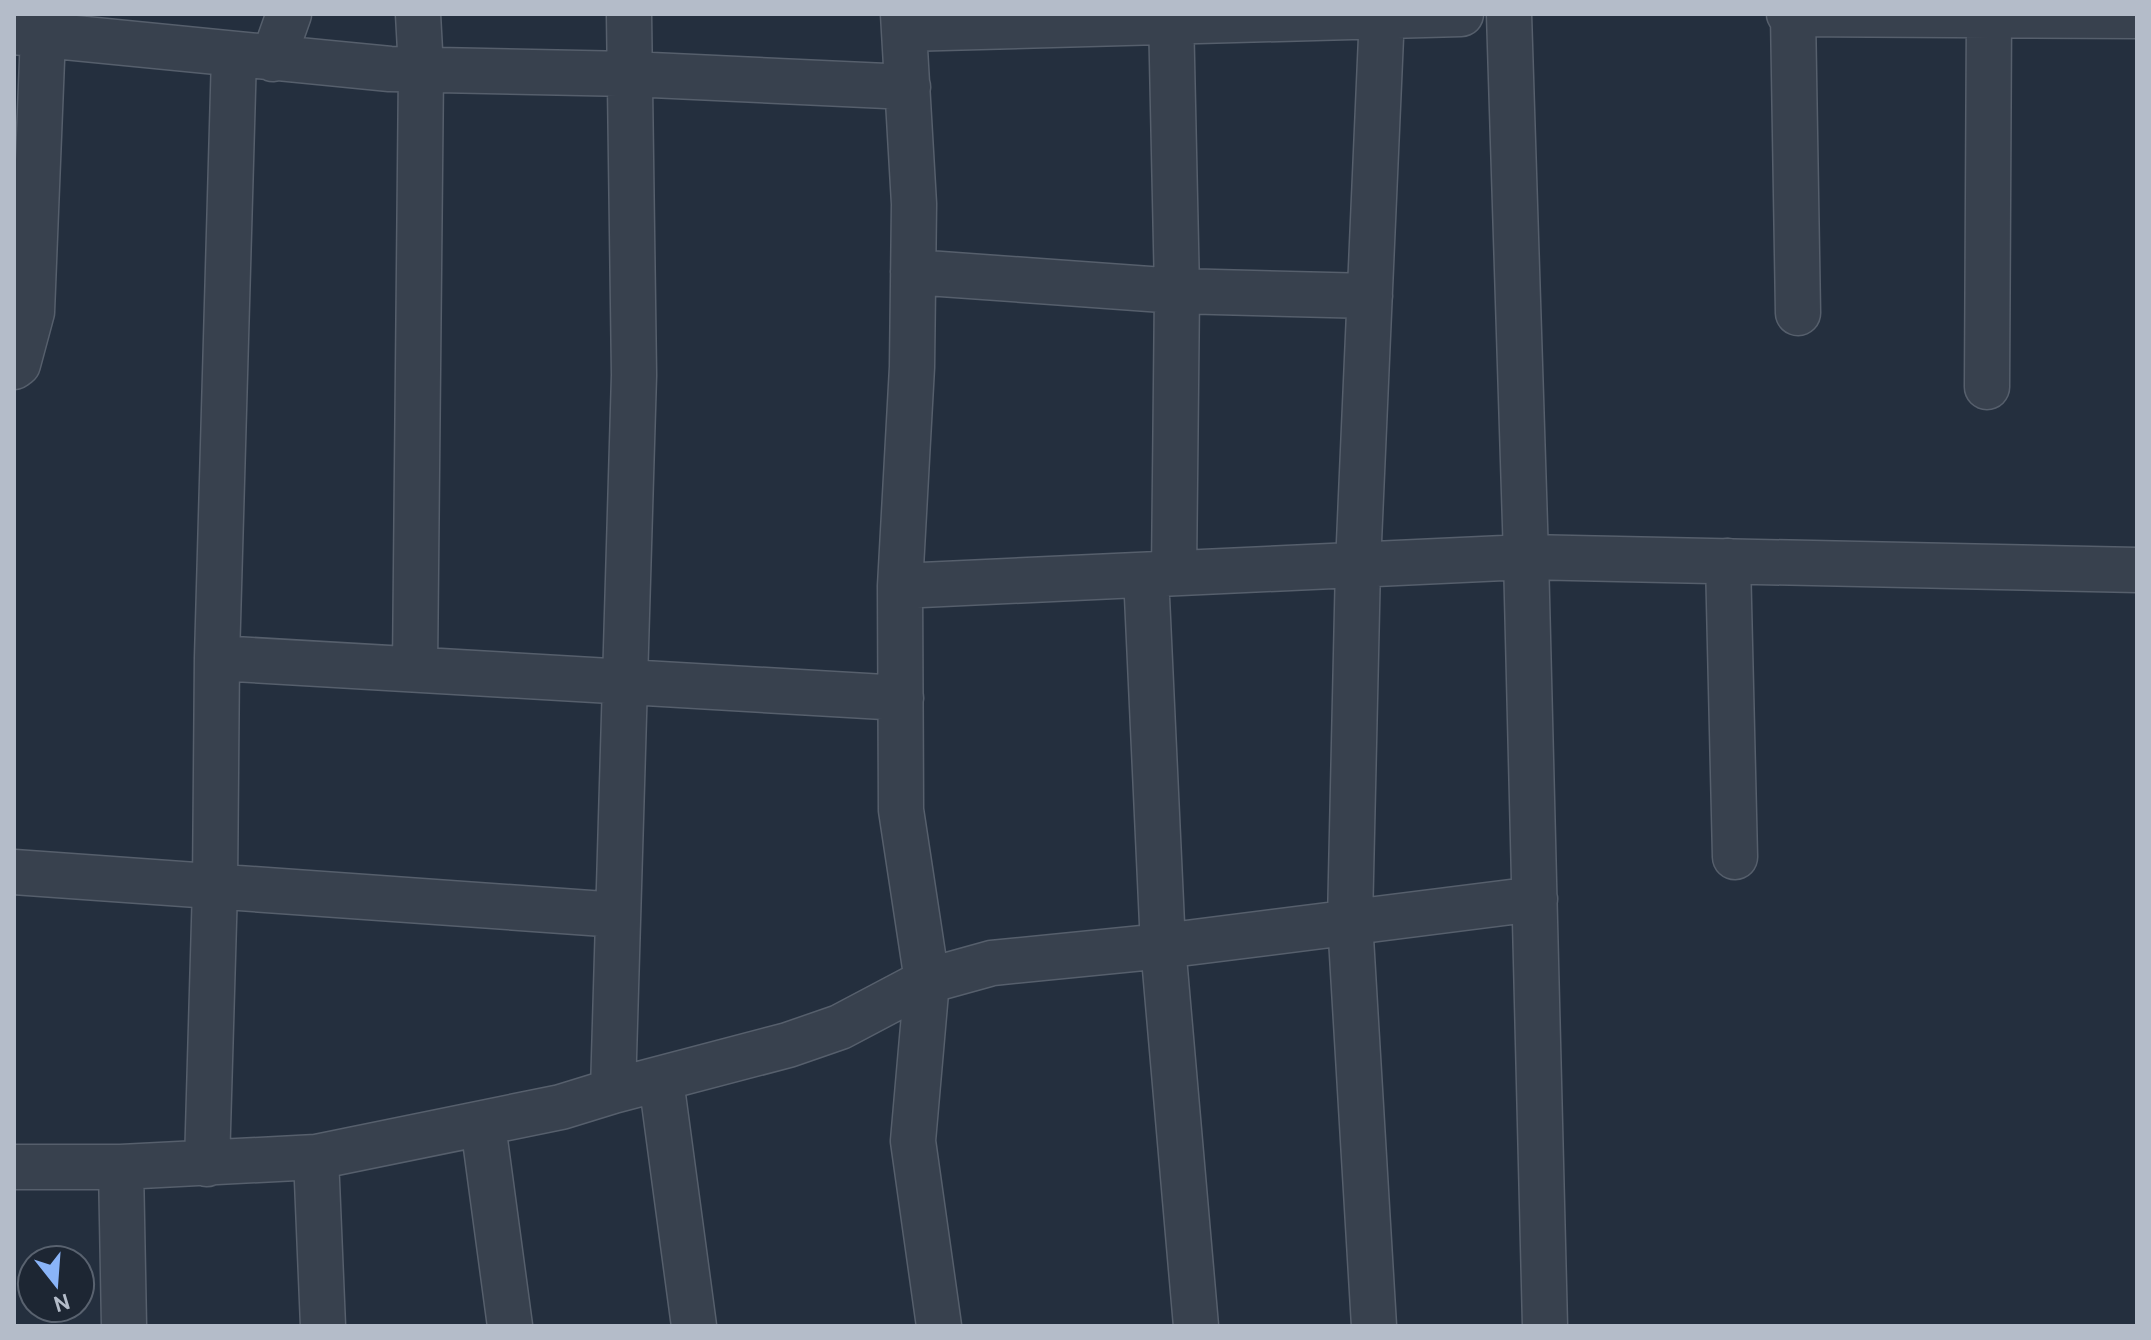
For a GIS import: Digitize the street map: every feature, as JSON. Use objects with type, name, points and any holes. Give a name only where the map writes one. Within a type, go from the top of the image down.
[{"type":"street","points":[[207,1164],[215,887],[217,658],[254,57],[289,14]]},
{"type":"street","points":[[415,669],[421,69],[418,14]]},
{"type":"street","points":[[613,1091],[634,375],[629,14]]},
{"type":"street","points":[[939,1326],[913,1141],[927,981],[901,810],[900,586],[912,367],[914,204],[904,21],[1461,14]]},
{"type":"street","points":[[1509,14],[1545,1326]]},
{"type":"street","points":[[1798,313],[1791,14],[2137,16]]},
{"type":"street","points":[[1987,387],[1989,14]]},
{"type":"street","points":[[1374,1326],[1350,921],[1358,565],[1382,15]]},
{"type":"street","points":[[1171,18],[1177,291],[1160,574],[1163,946],[1196,1326]]},
{"type":"street","points":[[14,367],[18,364],[32,312],[28,34],[118,28],[254,57],[421,69],[630,74],[908,87]]},
{"type":"street","points":[[913,272],[1177,291],[1370,296]]},
{"type":"street","points":[[900,586],[1526,557],[2137,570]]},
{"type":"street","points":[[1728,561],[1735,857]]},
{"type":"street","points":[[217,658],[901,698]]},
{"type":"street","points":[[14,872],[618,915]]},
{"type":"street","points":[[14,1167],[121,1167],[316,1157],[561,1107],[788,1045],[840,1027],[927,981],[992,963],[1163,946],[1535,899]]},
{"type":"street","points":[[661,1080],[694,1326]]},
{"type":"street","points":[[483,1125],[510,1326]]},
{"type":"street","points":[[316,1157],[323,1326]]},
{"type":"street","points":[[121,1167],[124,1326]]}]
